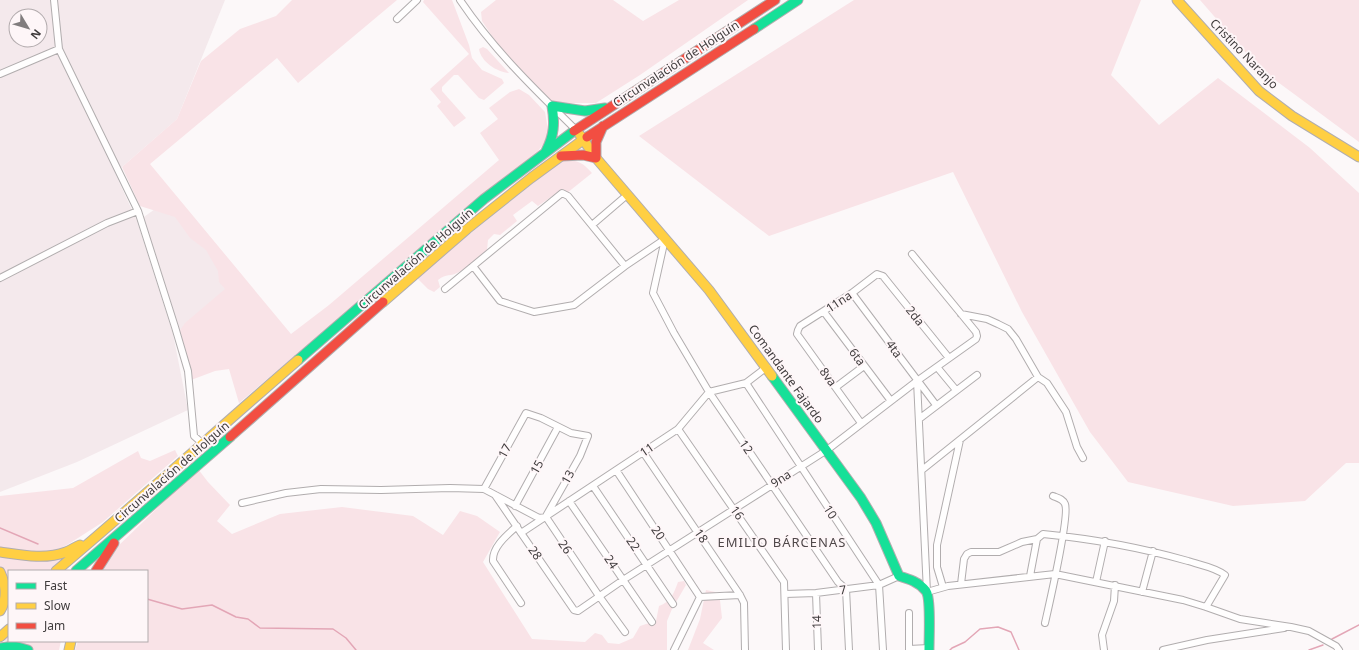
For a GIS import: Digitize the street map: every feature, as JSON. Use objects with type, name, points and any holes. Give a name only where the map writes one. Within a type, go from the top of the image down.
[{"type":"main road","name":"Circunvalación de Holguín","points":[[57,570],[111,525],[202,443],[484,199],[575,130],[775,0]]},
{"type":"main road","name":"Circunvalación de Holguín","points":[[77,570],[467,229],[584,139],[798,0]]},
{"type":"main road","name":"Cristino Naranjo","points":[[1177,0],[1259,91],[1292,116],[1359,157]]},
{"type":"main road","points":[[546,152],[554,131],[555,120],[552,106],[582,111],[598,110],[611,106]]},
{"type":"main road","points":[[560,156],[579,154],[596,158],[595,146],[597,137],[603,126]]},
{"type":"main road","name":"Comandante Fajardo","points":[[575,130],[584,139],[596,158],[709,290],[827,450],[861,498],[876,523],[899,576]]},
{"type":"main road","points":[[0,552],[29,556],[65,552],[83,543],[111,525]]},
{"type":"main road","points":[[97,570],[122,532]]},
{"type":"main road","points":[[0,572],[5,583],[6,595],[3,607],[0,611]]},
{"type":"main road","points":[[899,576],[915,581],[926,592],[929,606],[929,649]]},
{"type":"main road","points":[[0,618],[8,611]]},
{"type":"main road","points":[[0,637],[8,630]]},
{"type":"main road","points":[[0,648],[4,646],[16,646],[28,650]]},
{"type":"street","points":[[54,0],[59,49],[138,211],[188,371],[194,436],[202,443]]},
{"type":"street","points":[[397,19],[417,0]]},
{"type":"street","points":[[460,0],[488,38],[522,78],[575,130]]},
{"type":"street","points":[[0,74],[59,49]]},
{"type":"street","points":[[445,289],[562,193],[568,196],[625,266]]},
{"type":"street","points":[[592,225],[627,194]]},
{"type":"street","points":[[0,278],[107,223],[138,211]]},
{"type":"street","points":[[473,266],[500,301],[534,312],[574,305],[625,266],[665,239]]},
{"type":"street","name":"12","points":[[665,239],[653,293],[674,333],[709,392],[838,582],[846,589]]},
{"type":"street","points":[[912,254],[961,314],[987,320],[1008,329],[1024,351],[1038,377],[1046,383],[1066,412],[1077,446],[1083,458]]},
{"type":"street","name":"11na","points":[[798,330],[800,326],[824,312],[877,274],[880,274]]},
{"type":"street","name":"2da","points":[[880,274],[950,358]]},
{"type":"street","name":"4ta","points":[[852,293],[936,405]]},
{"type":"street","name":"6ta","points":[[824,312],[891,401]]},
{"type":"street","name":"9na","points":[[576,611],[827,450],[917,381],[976,339],[976,332],[961,314]]},
{"type":"street","name":"8va","points":[[798,330],[797,334],[861,423]]},
{"type":"street","points":[[836,387],[864,366]]},
{"type":"street","points":[[938,367],[956,390]]},
{"type":"street","points":[[709,392],[746,383],[767,368]]},
{"type":"street","points":[[919,419],[977,375]]},
{"type":"street","points":[[922,470],[1038,377]]},
{"type":"street","points":[[917,381],[922,470],[926,592],[961,584],[1055,574],[1206,607],[1240,619],[1309,631],[1336,646],[1339,650]]},
{"type":"street","name":"10","points":[[746,383],[879,586],[883,650]]},
{"type":"street","name":"11","points":[[522,533],[678,429],[709,392]]},
{"type":"street","name":"17","points":[[484,489],[526,413],[541,418],[558,427]]},
{"type":"street","name":"13","points":[[546,517],[580,456],[588,436],[571,433],[558,427]]},
{"type":"street","name":"15","points":[[515,506],[558,427]]},
{"type":"street","name":"16","points":[[678,429],[784,582],[786,650]]},
{"type":"street","points":[[943,587],[937,566],[938,545],[960,440]]},
{"type":"street","name":"18","points":[[643,452],[740,595],[744,603],[745,650]]},
{"type":"street","name":"20","points":[[616,470],[700,597]]},
{"type":"street","name":"22","points":[[593,486],[673,604]]},
{"type":"street","points":[[242,503],[286,493],[321,488],[381,490],[450,488],[484,489],[539,518],[546,517]]},
{"type":"street","name":"28","points":[[495,495],[576,611]]},
{"type":"street","points":[[1045,623],[1063,536],[1066,506],[1063,500],[1053,496]]},
{"type":"street","name":"24","points":[[569,501],[652,622]]},
{"type":"street","name":"26","points":[[546,517],[625,632]]},
{"type":"street","points":[[516,526],[501,541],[493,556],[493,561],[521,603]]},
{"type":"street","points":[[1030,576],[1038,539],[1043,534],[1105,541],[1153,551],[1211,568],[1225,575],[1206,607]]},
{"type":"street","points":[[961,584],[964,559],[967,554],[971,552],[999,552],[1022,542],[1038,539]]},
{"type":"street","points":[[1096,582],[1105,541]]},
{"type":"street","points":[[1142,592],[1153,551]]},
{"type":"street","name":"7","points":[[785,594],[816,593],[879,586],[899,576]]},
{"type":"street","points":[[1104,650],[1102,635],[1114,601],[1115,586]]},
{"type":"street","points":[[846,589],[849,650]]},
{"type":"street","name":"14","points":[[816,593],[818,650]]},
{"type":"street","points":[[674,650],[700,597],[740,595]]},
{"type":"street","points":[[909,613],[909,649],[929,649]]},
{"type":"street","points":[[1164,650],[1207,640],[1291,627]]},
{"type":"shaded area","points":[[0,0],[225,0],[177,119],[115,173],[137,221],[173,334],[188,410],[77,462],[0,492]]},
{"type":"shaded area","points":[[292,0],[397,0],[298,83],[277,58],[150,164],[291,334],[329,305],[499,160],[480,133],[498,119],[489,108],[510,92],[519,89],[529,95],[545,112],[548,130],[545,142],[538,151],[239,403],[229,369],[215,371],[191,380],[178,333],[185,323],[225,289],[219,282],[218,271],[206,250],[190,238],[175,217],[140,206],[122,167],[177,119],[201,61],[240,29],[276,16]]},
{"type":"shaded area","points":[[424,0],[452,0],[469,45],[472,58],[482,70],[502,79],[504,83],[484,100],[479,98],[458,75],[454,75],[442,87],[442,91],[466,118],[454,127],[437,106],[441,102],[430,89],[469,54],[423,2]]},
{"type":"shaded area","points":[[496,0],[613,0],[643,21],[679,0],[748,0],[640,75],[596,103],[570,103],[552,101],[516,66],[494,39],[482,21],[481,12]]},
{"type":"shaded area","points":[[854,0],[1141,0],[1111,75],[1159,125],[1218,78],[1310,148],[1359,193],[1359,463],[1346,463],[1305,501],[1233,506],[1128,482],[1090,432],[1022,312],[953,172],[769,236],[639,136]]},
{"type":"shaded area","points":[[1200,0],[1359,0],[1359,142],[1260,69]]},
{"type":"shaded area","points":[[483,47],[487,49],[509,73],[500,71],[490,66],[486,62],[480,54],[479,49]]},
{"type":"shaded area","points":[[562,160],[579,162],[592,173],[567,193],[561,190],[538,206],[532,201],[513,215],[517,221],[500,235],[494,234],[488,240],[487,250],[463,270],[444,276],[438,280],[440,287],[434,292],[428,289],[416,277]]},
{"type":"shaded area","points":[[175,195],[244,278],[178,333],[141,219]]},
{"type":"shaded area","points":[[175,450],[178,456],[103,522],[67,545],[54,551],[43,552],[0,548],[0,496],[73,488],[138,451],[141,458],[150,461]]},
{"type":"shaded area","points":[[198,469],[230,505],[217,521],[232,534],[280,514],[342,507],[413,516],[443,535],[460,511],[477,516],[500,532],[483,562],[532,639],[585,642],[595,633],[602,635],[608,643],[619,644],[633,638],[640,626],[649,623],[653,625],[656,621],[659,606],[669,600],[678,582],[684,581],[686,585],[667,621],[667,650],[75,650],[78,642],[148,642],[148,570],[103,570],[116,548]]},
{"type":"shaded area","points":[[76,551],[53,570],[8,570],[8,603],[0,571],[0,557]]},
{"type":"shaded area","points":[[706,590],[715,592],[720,600],[722,618],[703,643],[714,650],[688,650],[700,619]]},
{"type":"shaded area","points":[[8,632],[8,642],[0,639]]},
{"type":"shaded area","points":[[8,642],[61,642],[59,650],[30,650]]},
{"type":"waterway","points":[[0,528],[38,544]]},
{"type":"waterway","points":[[148,599],[182,609],[212,605],[236,617],[248,619],[260,628],[333,629],[346,638],[356,650]]},
{"type":"waterway","points":[[1332,639],[1359,625]]},
{"type":"waterway","points":[[950,650],[965,642],[980,629],[998,627],[1011,632],[1019,650]]},
{"type":"waterway","points":[[1309,650],[1323,645]]},
{"type":"traffic: fast","points":[[754,29],[798,0]]},
{"type":"traffic: fast","points":[[546,151],[551,140],[553,129],[552,106],[585,111],[605,108]]},
{"type":"traffic: fast","points":[[298,360],[484,199],[574,131]]},
{"type":"traffic: fast","points":[[772,376],[861,498],[876,523],[899,576],[917,583],[926,591],[929,602],[929,650]]},
{"type":"traffic: fast","points":[[77,570],[230,437]]},
{"type":"traffic: fast","points":[[0,648],[14,646],[28,650]]},
{"type":"traffic: slow","points":[[1177,0],[1259,91],[1292,116],[1359,157]]},
{"type":"traffic: slow","points":[[580,135],[596,158],[709,290],[772,376]]},
{"type":"traffic: slow","points":[[383,302],[467,229],[531,178],[587,137]]},
{"type":"traffic: slow","points":[[57,570],[298,360]]},
{"type":"traffic: slow","points":[[0,552],[33,556],[50,556],[66,552],[80,545]]},
{"type":"traffic: slow","points":[[0,572],[4,582],[5,592],[3,606],[0,611]]},
{"type":"traffic: slow","points":[[0,637],[8,630]]},
{"type":"traffic: slow","points":[[69,650],[71,642]]},
{"type":"traffic: jam","points":[[574,131],[775,0]]},
{"type":"traffic: jam","points":[[587,137],[754,29]]},
{"type":"traffic: jam","points":[[561,156],[583,155],[596,158],[596,142],[603,126]]},
{"type":"traffic: jam","points":[[230,437],[383,302]]},
{"type":"traffic: jam","points":[[97,570],[114,543]]},
{"type":"district","name":"EMILIO BÁRCENAS","points":[[782,542]]}]
